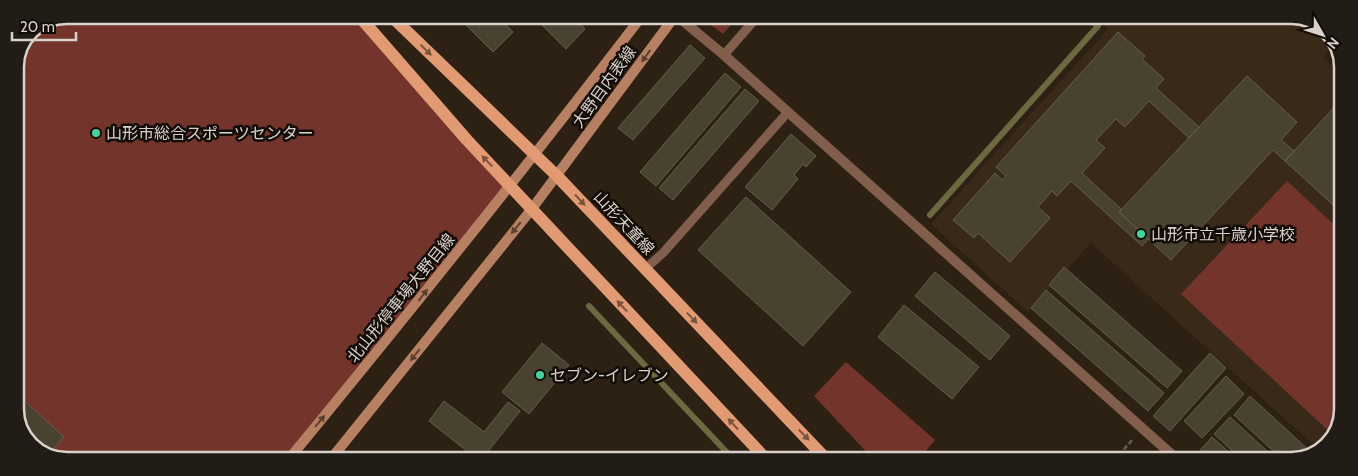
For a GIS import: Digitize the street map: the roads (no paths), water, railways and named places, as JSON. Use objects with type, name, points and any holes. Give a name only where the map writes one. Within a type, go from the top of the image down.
[{"type":"main road","points":[[366,24],[531,210],[759,452]]},
{"type":"main road","name":"山形天童線","points":[[399,24],[557,176],[819,452]]},
{"type":"main road","name":"大野目内表線","points":[[535,156],[636,24]]},
{"type":"main road","name":"大野目内表線","points":[[557,176],[670,24]]},
{"type":"main road","name":"北山形停車場大野目線","points":[[295,452],[535,156]]},
{"type":"main road","points":[[336,452],[557,176]]},
{"type":"street","points":[[686,24],[724,55],[1169,452]]},
{"type":"lane","points":[[724,55],[751,24]]},
{"type":"lane","points":[[645,269],[663,253],[788,112]]},
{"type":"waterway","points":[[930,215],[1098,26],[1096,24]]},
{"type":"waterway","points":[[589,306],[726,452]]},
{"type":"place","name":"山形市総合スポーツセンター","points":[[96,133]]},
{"type":"place","name":"山形市立千歳小学校","points":[[1141,234]]},
{"type":"place","name":"セブン-イレブン","points":[[540,375]]}]
